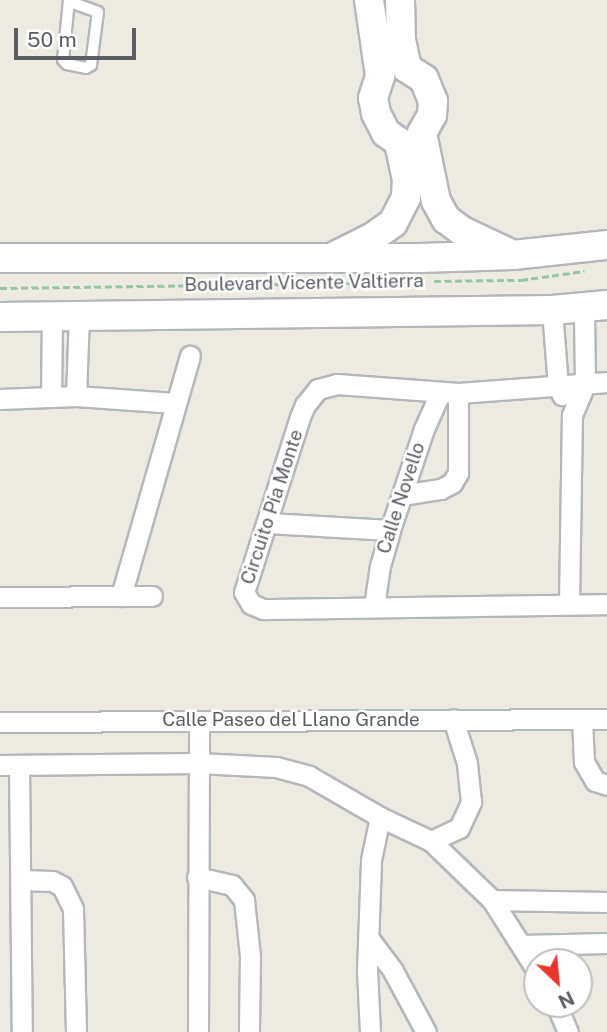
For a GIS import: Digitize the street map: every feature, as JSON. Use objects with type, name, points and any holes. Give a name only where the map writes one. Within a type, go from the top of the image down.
[{"type":"main road","points":[[369,0],[380,76],[373,98],[376,113],[386,133],[411,137]]},
{"type":"main road","points":[[328,259],[373,237],[393,223],[406,197],[411,137],[432,115],[433,101],[424,79],[407,68],[401,40],[400,0]]},
{"type":"main road","points":[[380,76],[407,68]]},
{"type":"main road","points":[[411,137],[446,219],[462,232],[513,255]]},
{"type":"main road","name":"Boulevard Vicente Valtierra","points":[[0,258],[328,259],[513,255],[601,258]]},
{"type":"main road","name":"Boulevard Vicente Valtierra","points":[[0,317],[552,310],[596,306]]},
{"type":"street","points":[[569,604],[572,415],[585,384],[596,306]]},
{"type":"street","points":[[552,310],[558,386],[572,415]]},
{"type":"street","points":[[65,316],[76,396]]},
{"type":"street","points":[[51,397],[65,316]]},
{"type":"street","points":[[121,596],[190,356]]},
{"type":"street","name":"Circuito Pía Monte","points":[[607,382],[449,393],[337,384],[318,389],[305,405],[268,523],[244,585],[246,598],[262,610],[607,604]]},
{"type":"street","points":[[402,495],[441,489],[452,483],[458,473],[449,393]]},
{"type":"street","name":"Calle Novello","points":[[374,606],[380,566],[390,530],[424,429],[449,393]]},
{"type":"street","points":[[0,399],[76,396],[175,403]]},
{"type":"street","points":[[268,523],[390,530]]},
{"type":"street","points":[[0,597],[152,596]]},
{"type":"street","points":[[432,841],[459,828],[467,816],[471,802],[467,763],[453,719]]},
{"type":"street","points":[[582,719],[587,771],[595,781],[607,785]]},
{"type":"street","name":"Calle Paseo del Llano Grande","points":[[0,722],[607,719]]},
{"type":"street","points":[[198,1032],[200,721]]},
{"type":"street","points":[[22,1032],[21,880],[10,765],[199,763],[262,765],[291,770],[335,789],[380,817],[432,841],[492,900],[524,948]]},
{"type":"street","points":[[370,1032],[367,971],[371,860],[380,817]]},
{"type":"street","points":[[197,877],[232,885],[244,900],[250,956],[249,1032]]},
{"type":"street","points":[[21,880],[52,881],[62,886],[73,909],[76,1032]]},
{"type":"street","points":[[492,900],[607,902]]},
{"type":"street","points":[[370,940],[393,971],[426,1032]]},
{"type":"street","points":[[522,945],[607,943]]},
{"type":"lane","points":[[70,1],[98,12],[91,65],[86,68],[67,64],[63,60],[70,1]]},
{"type":"path","name":"Boulevard Vicente Valtierra","points":[[428,281],[521,280],[601,258]]},
{"type":"path","name":"Boulevard Vicente Valtierra","points":[[0,288],[415,282]]}]
